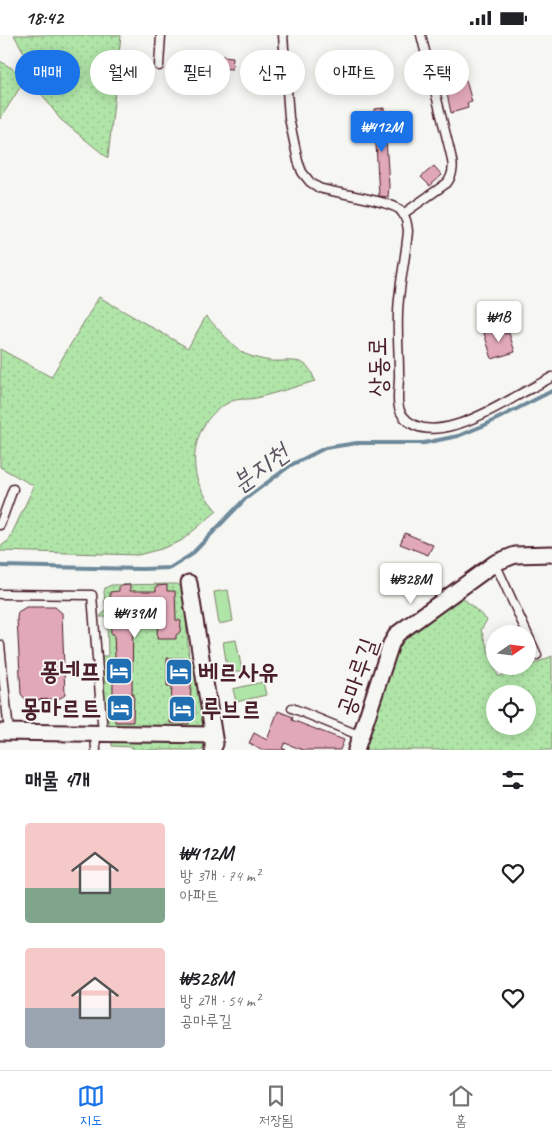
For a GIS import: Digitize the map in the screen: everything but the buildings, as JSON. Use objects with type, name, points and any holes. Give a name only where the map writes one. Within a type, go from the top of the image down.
[{"type":"street","name":"공마루길","points":[[359,743],[391,644],[397,634],[495,563],[515,555],[552,554]]},
{"type":"street","points":[[4,732],[99,734],[214,745],[189,583]]},
{"type":"lane","points":[[159,66],[161,35]]},
{"type":"lane","points":[[283,35],[284,50]]},
{"type":"lane","points":[[287,95],[289,118],[298,161],[302,172],[310,182],[319,188],[393,205],[404,214],[447,183],[453,171],[453,163],[421,35]]},
{"type":"lane","name":"상동로","points":[[404,214],[408,231],[398,299],[397,321],[398,401],[399,410],[403,417],[415,425],[424,427],[447,427],[462,423],[476,418],[552,377]]},
{"type":"lane","points":[[0,525],[13,489]]},
{"type":"lane","points":[[495,563],[537,655]]},
{"type":"lane","points":[[0,594],[92,595],[99,734],[96,750]]},
{"type":"lane","points":[[0,645],[4,732]]},
{"type":"lane","name":"공마루길","points":[[292,708],[359,743]]},
{"type":"green space","points":[[14,35],[121,35],[119,50],[90,50],[90,95],[115,95],[108,158],[60,119],[42,95],[80,95],[80,50],[23,50]]},
{"type":"green space","points":[[0,61],[15,70],[15,95],[0,119]]},
{"type":"green space","points":[[99,297],[188,348],[206,316],[241,352],[268,361],[298,362],[308,367],[315,381],[256,398],[233,401],[211,415],[196,445],[195,468],[201,488],[217,511],[181,541],[138,555],[0,551],[0,547],[9,540],[34,486],[0,467],[0,349],[51,377]]},
{"type":"green space","points":[[177,584],[183,588],[184,592],[189,660],[197,660],[206,724],[202,728],[114,727],[110,725],[106,717],[102,656],[108,656],[107,617],[100,617],[106,612],[105,588],[111,585]]},
{"type":"green space","points":[[228,590],[233,621],[219,624],[214,592]]},
{"type":"green space","points":[[461,596],[487,620],[481,630],[486,644],[486,675],[536,675],[536,663],[552,656],[552,750],[362,750],[400,644],[406,634]]},
{"type":"green space","points":[[236,640],[242,671],[228,673],[223,642]]},
{"type":"green space","points":[[263,682],[266,695],[236,702],[233,689]]},
{"type":"green space","points":[[112,739],[206,743],[208,750],[133,750],[133,747],[112,746]]},
{"type":"waterway","name":"분지천","points":[[0,566],[170,568],[191,555],[245,499],[291,465],[325,448],[357,443],[424,443],[458,436],[485,425],[552,391]]},
{"type":"place","name":"퐁네프","points":[[119,671]]},
{"type":"place","name":"베르사유","points":[[179,672]]},
{"type":"place","name":"몽마르트","points":[[120,708]]},
{"type":"place","name":"루브르","points":[[182,709]]}]
